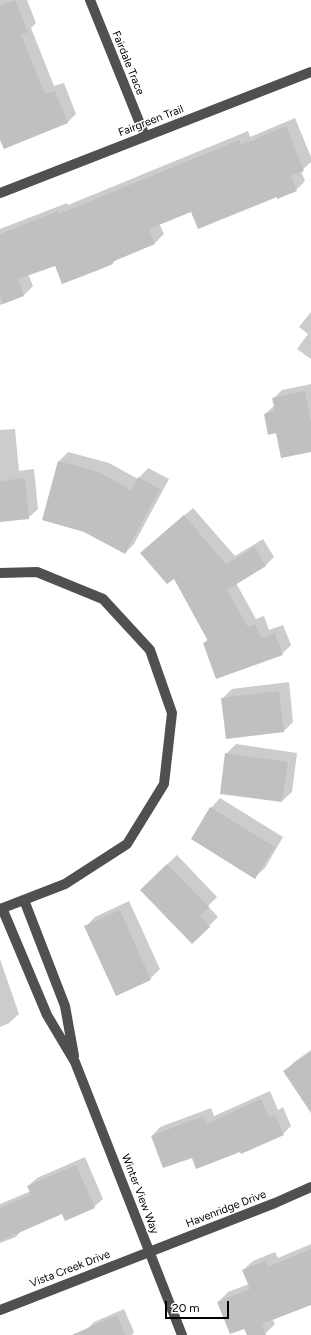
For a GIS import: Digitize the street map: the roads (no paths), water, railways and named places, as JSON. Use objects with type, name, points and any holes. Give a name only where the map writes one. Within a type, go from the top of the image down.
[{"type":"street","name":"Fairdale Trace","points":[[90,0],[145,136]]},
{"type":"street","name":"Fairgreen Trail","points":[[0,193],[311,72]]},
{"type":"street","points":[[0,573],[37,572],[103,599],[150,650],[172,713],[164,784],[127,844],[65,884],[1,909]]},
{"type":"street","name":"Winter View Way","points":[[24,900],[65,1006],[75,1062]]},
{"type":"street","name":"Winter View Way","points":[[1,909],[47,1015],[75,1062],[182,1335]]},
{"type":"street","name":"Havenridge Drive","points":[[149,1251],[275,1203],[311,1187]]},
{"type":"street","name":"Vista Creek Drive","points":[[0,1310],[149,1251]]}]
